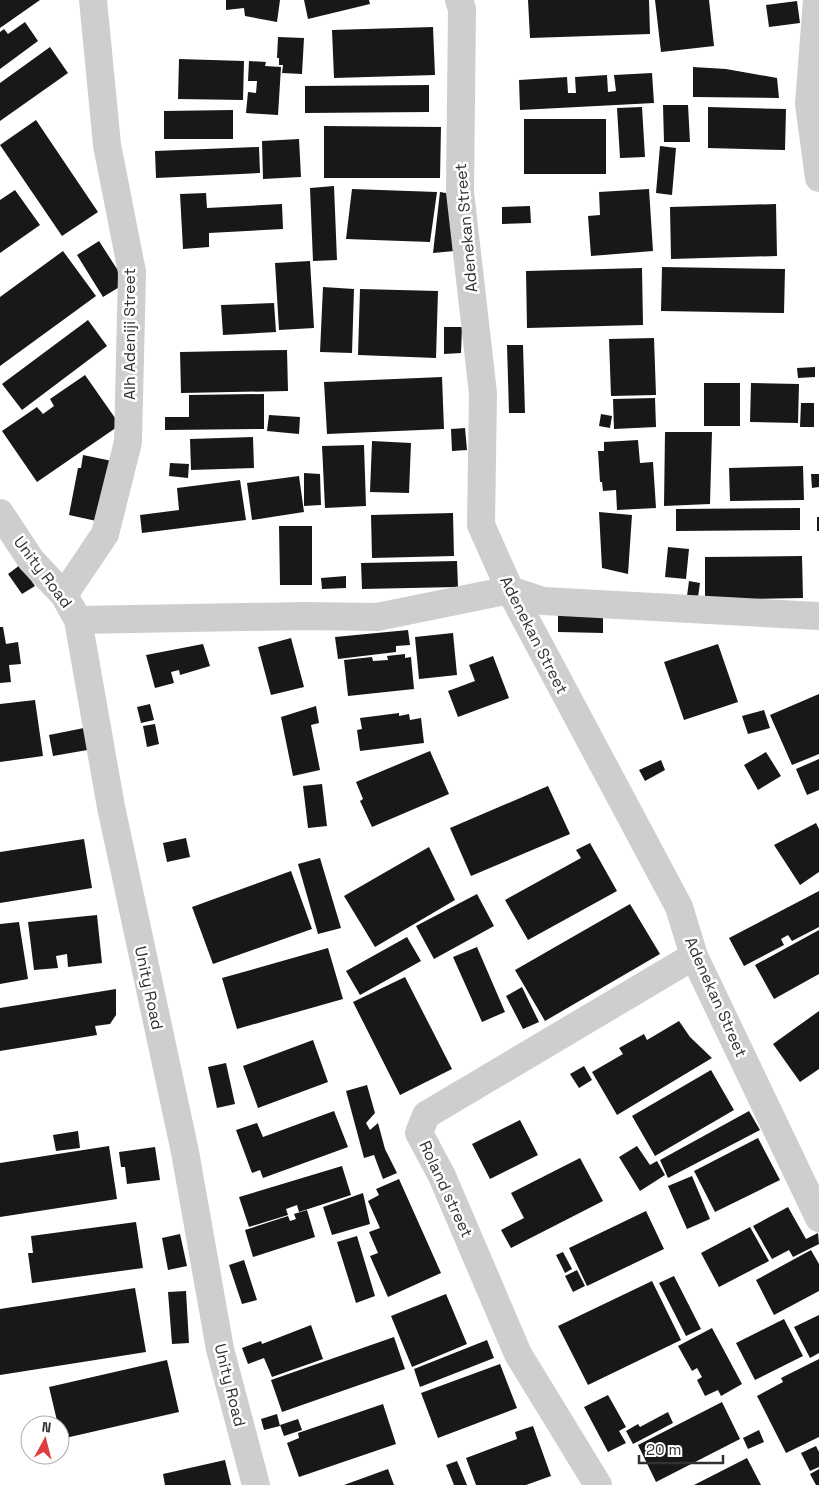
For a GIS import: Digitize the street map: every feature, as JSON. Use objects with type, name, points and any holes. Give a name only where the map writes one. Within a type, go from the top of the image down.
[{"type":"street","name":"Alh Adeniji Street","points":[[64,595],[105,534],[128,442],[132,272],[107,146],[93,0]]},
{"type":"street","name":"Adenekan Street","points":[[459,0],[462,9],[460,192],[483,393],[481,525],[510,590],[679,907],[694,956],[819,1218]]},
{"type":"street","points":[[818,0],[809,104],[819,178]]},
{"type":"street","name":"Unity Road","points":[[0,513],[31,560],[64,595],[78,620],[111,808],[185,1152],[220,1349],[256,1485]]},
{"type":"street","points":[[78,620],[305,616],[377,617],[510,590],[543,600],[819,616]]},
{"type":"street","name":"Roland street","points":[[598,1485],[518,1354],[442,1176],[419,1133],[426,1114],[694,956]]},
{"type":"building","points":[[0,0],[40,0],[0,28]]},
{"type":"building","points":[[226,0],[280,0],[277,22],[245,16],[244,8],[226,10]]},
{"type":"building","points":[[304,0],[369,0],[370,4],[308,19]]},
{"type":"building","points":[[528,0],[649,0],[650,34],[530,38]]},
{"type":"building","points":[[655,0],[709,0],[714,46],[661,52]]},
{"type":"building","points":[[797,1],[800,23],[769,27],[766,5]]},
{"type":"building","points":[[25,22],[38,41],[0,69],[0,32],[4,29],[8,34]]},
{"type":"building","points":[[433,27],[435,75],[334,78],[332,30]]},
{"type":"building","points":[[278,37],[304,38],[302,74],[282,73],[283,65],[279,65],[279,58],[277,58]]},
{"type":"building","points":[[50,47],[68,73],[0,121],[0,83]]},
{"type":"building","points":[[179,59],[244,61],[243,100],[178,99]]},
{"type":"building","points":[[249,61],[266,62],[265,66],[281,67],[278,115],[246,113],[248,92],[256,93],[257,81],[248,81]]},
{"type":"building","points":[[693,67],[726,69],[777,78],[779,98],[693,97]]},
{"type":"building","points":[[652,73],[654,103],[520,110],[519,80],[567,77],[568,93],[576,93],[575,77],[607,75],[608,92],[616,91],[614,75]]},
{"type":"building","points":[[429,85],[429,112],[305,113],[305,86]]},
{"type":"building","points":[[663,105],[688,105],[690,142],[664,142]]},
{"type":"building","points":[[642,107],[645,157],[620,158],[617,108]]},
{"type":"building","points":[[708,107],[786,109],[785,150],[708,148]]},
{"type":"building","points":[[233,110],[233,139],[164,139],[164,111]]},
{"type":"building","points":[[524,119],[606,119],[606,174],[524,174]]},
{"type":"building","points":[[36,120],[98,212],[62,236],[0,145]]},
{"type":"building","points":[[324,126],[441,127],[440,178],[324,178]]},
{"type":"building","points":[[299,139],[301,177],[263,179],[262,141]]},
{"type":"building","points":[[660,146],[676,148],[672,195],[656,193]]},
{"type":"building","points":[[259,147],[260,173],[156,178],[155,151]]},
{"type":"building","points":[[334,186],[337,260],[313,261],[310,188]]},
{"type":"building","points":[[352,189],[437,192],[430,242],[346,239]]},
{"type":"building","points":[[649,189],[653,251],[591,256],[588,216],[600,215],[599,192]]},
{"type":"building","points":[[15,190],[40,225],[0,253],[0,200]]},
{"type":"building","points":[[440,192],[457,195],[454,251],[433,253]]},
{"type":"building","points":[[206,193],[207,208],[282,204],[283,229],[209,233],[209,247],[183,249],[180,194]]},
{"type":"building","points":[[776,204],[777,256],[671,259],[670,207]]},
{"type":"building","points":[[530,206],[531,223],[502,224],[502,207]]},
{"type":"building","points":[[99,241],[126,283],[103,297],[77,255]]},
{"type":"building","points":[[63,251],[96,296],[0,366],[0,297]]},
{"type":"building","points":[[310,261],[314,328],[279,330],[275,263]]},
{"type":"building","points":[[662,267],[785,269],[784,313],[661,311]]},
{"type":"building","points":[[642,268],[643,325],[527,328],[526,271]]},
{"type":"building","points":[[323,287],[354,289],[352,353],[320,352]]},
{"type":"building","points":[[360,289],[438,291],[436,358],[358,355]]},
{"type":"building","points":[[274,303],[276,332],[223,335],[221,305]]},
{"type":"building","points":[[88,320],[107,346],[22,410],[2,384]]},
{"type":"building","points":[[444,327],[462,327],[461,353],[444,354]]},
{"type":"building","points":[[654,338],[656,395],[611,396],[609,339]]},
{"type":"building","points":[[507,345],[523,345],[525,413],[509,413]]},
{"type":"building","points":[[287,350],[288,391],[181,393],[180,352]]},
{"type":"building","points":[[815,367],[815,377],[798,378],[797,368]]},
{"type":"building","points":[[85,375],[120,425],[37,482],[2,431],[37,407],[43,414],[54,406],[50,399]]},
{"type":"building","points":[[442,377],[444,429],[327,434],[324,382]]},
{"type":"building","points":[[704,383],[740,383],[740,426],[704,426]]},
{"type":"building","points":[[751,383],[799,384],[798,423],[750,422]]},
{"type":"building","points":[[264,394],[264,429],[165,430],[165,417],[189,417],[189,395]]},
{"type":"building","points":[[655,398],[656,427],[614,429],[613,399]]},
{"type":"building","points":[[801,403],[814,403],[814,427],[800,427]]},
{"type":"building","points":[[601,414],[612,416],[610,428],[599,426]]},
{"type":"building","points":[[269,415],[300,417],[299,434],[267,431]]},
{"type":"building","points":[[465,428],[467,450],[452,451],[451,429]]},
{"type":"building","points":[[665,432],[712,432],[710,504],[664,506]]},
{"type":"building","points":[[253,437],[254,468],[191,470],[190,439]]},
{"type":"building","points":[[638,440],[640,463],[653,462],[656,508],[617,510],[616,490],[603,491],[602,482],[600,482],[598,451],[604,451],[604,442]]},
{"type":"building","points":[[372,441],[411,443],[409,493],[370,492]]},
{"type":"building","points":[[364,445],[366,506],[325,508],[322,446]]},
{"type":"building","points":[[83,455],[112,461],[101,522],[69,515],[78,468],[81,468]]},
{"type":"building","points":[[170,463],[189,464],[188,478],[169,476]]},
{"type":"building","points":[[803,466],[804,500],[730,501],[729,468]]},
{"type":"building","points":[[304,473],[320,474],[321,505],[304,506]]},
{"type":"building","points":[[811,474],[819,474],[819,487],[812,488]]},
{"type":"building","points":[[299,476],[304,512],[252,520],[247,483]]},
{"type":"building","points":[[240,480],[246,520],[142,533],[140,515],[179,510],[177,488]]},
{"type":"building","points":[[800,508],[800,530],[676,531],[676,509]]},
{"type":"building","points":[[599,512],[632,515],[628,574],[602,568]]},
{"type":"building","points":[[453,513],[454,556],[372,558],[371,515]]},
{"type":"building","points":[[817,517],[819,517],[819,531],[817,531]]},
{"type":"building","points":[[279,526],[312,526],[312,585],[280,585]]},
{"type":"building","points":[[668,547],[689,549],[686,579],[665,577]]},
{"type":"building","points":[[802,556],[803,598],[705,600],[705,557]]},
{"type":"building","points":[[457,561],[458,587],[362,589],[361,563]]},
{"type":"building","points":[[20,565],[35,586],[22,594],[8,574]]},
{"type":"building","points":[[346,576],[346,588],[322,589],[321,578]]},
{"type":"building","points":[[689,581],[700,583],[698,597],[687,596]]},
{"type":"building","points":[[558,614],[603,615],[603,633],[558,632]]},
{"type":"building","points":[[0,627],[3,627],[6,644],[18,642],[21,664],[9,665],[11,682],[0,683]]},
{"type":"building","points":[[408,630],[410,645],[396,646],[396,652],[338,659],[335,637]]},
{"type":"building","points":[[453,633],[457,675],[419,679],[415,637]]},
{"type":"building","points":[[291,638],[304,687],[271,695],[258,647]]},
{"type":"building","points":[[203,644],[210,666],[180,675],[179,670],[171,672],[174,683],[155,688],[146,655]]},
{"type":"building","points":[[718,644],[738,702],[684,720],[664,662]]},
{"type":"building","points":[[405,654],[405,658],[411,657],[414,689],[348,696],[344,660],[372,657],[373,661],[388,660],[387,656]]},
{"type":"building","points":[[493,656],[509,698],[458,717],[448,691],[475,681],[469,665]]},
{"type":"building","points":[[819,694],[819,754],[792,765],[770,715]]},
{"type":"building","points":[[35,700],[43,756],[0,762],[0,704]]},
{"type":"building","points":[[150,704],[154,720],[141,723],[137,707]]},
{"type":"building","points":[[316,706],[319,723],[311,725],[320,770],[293,776],[281,717]]},
{"type":"building","points":[[764,710],[770,728],[748,734],[742,716]]},
{"type":"building","points":[[399,713],[399,716],[409,714],[410,720],[421,718],[424,743],[360,751],[357,730],[362,729],[360,718]]},
{"type":"building","points":[[155,724],[159,744],[147,747],[143,726]]},
{"type":"building","points":[[89,727],[93,749],[53,756],[49,735]]},
{"type":"building","points":[[430,751],[449,794],[372,827],[360,801],[363,799],[356,782]]},
{"type":"building","points":[[766,752],[781,776],[758,790],[744,765]]},
{"type":"building","points":[[819,759],[819,790],[807,795],[796,769]]},
{"type":"building","points":[[661,760],[665,770],[645,781],[639,770]]},
{"type":"building","points":[[322,784],[327,826],[308,828],[303,786]]},
{"type":"building","points":[[548,786],[570,834],[471,876],[450,828]]},
{"type":"building","points":[[816,823],[819,829],[819,872],[800,885],[774,845]]},
{"type":"building","points":[[186,838],[190,857],[167,862],[163,843]]},
{"type":"building","points":[[84,839],[92,888],[0,903],[0,852]]},
{"type":"building","points":[[590,843],[617,891],[528,940],[505,900],[581,858],[576,850]]},
{"type":"building","points":[[429,847],[455,900],[375,947],[344,896]]},
{"type":"building","points":[[320,858],[341,928],[318,934],[298,864]]},
{"type":"building","points":[[291,871],[312,929],[213,964],[192,907]]},
{"type":"building","points":[[819,891],[819,927],[792,941],[788,935],[781,939],[784,945],[744,966],[729,938]]},
{"type":"building","points":[[477,894],[494,926],[434,959],[416,926]]},
{"type":"building","points":[[630,904],[660,954],[545,1021],[515,970]]},
{"type":"building","points":[[97,915],[102,963],[68,967],[67,954],[56,956],[58,968],[34,970],[28,922]]},
{"type":"building","points":[[19,922],[28,979],[0,984],[0,924]]},
{"type":"building","points":[[819,930],[819,974],[774,999],[755,965]]},
{"type":"building","points":[[407,937],[421,961],[360,995],[346,971]]},
{"type":"building","points":[[477,947],[505,1012],[482,1022],[453,957]]},
{"type":"building","points":[[328,948],[343,999],[237,1029],[222,978]]},
{"type":"building","points":[[405,977],[452,1069],[400,1095],[353,1002]]},
{"type":"building","points":[[522,987],[539,1022],[523,1029],[506,996]]},
{"type":"building","points":[[116,989],[116,1015],[110,1024],[95,1026],[97,1035],[0,1051],[0,1008]]},
{"type":"building","points":[[819,1011],[819,1069],[800,1082],[773,1044]]},
{"type":"building","points":[[679,1021],[690,1037],[712,1058],[617,1115],[592,1072],[623,1054],[619,1048],[644,1034],[647,1040]]},
{"type":"building","points":[[313,1040],[328,1082],[258,1108],[243,1066]]},
{"type":"building","points":[[226,1063],[235,1104],[217,1108],[208,1067]]},
{"type":"building","points":[[584,1066],[592,1080],[579,1088],[570,1074]]},
{"type":"building","points":[[711,1070],[734,1110],[655,1156],[632,1116]]},
{"type":"building","points":[[367,1085],[375,1113],[366,1123],[370,1130],[378,1123],[385,1149],[397,1173],[383,1179],[374,1155],[364,1158],[346,1091]]},
{"type":"building","points":[[334,1111],[348,1147],[263,1178],[260,1170],[252,1173],[236,1130],[257,1123],[263,1137]]},
{"type":"building","points":[[749,1111],[760,1130],[668,1178],[660,1160]]},
{"type":"building","points":[[520,1120],[538,1155],[490,1179],[472,1144]]},
{"type":"building","points":[[78,1131],[80,1148],[56,1151],[53,1135]]},
{"type":"building","points":[[758,1138],[780,1180],[715,1212],[694,1171]]},
{"type":"building","points":[[109,1146],[117,1199],[0,1217],[0,1163]]},
{"type":"building","points":[[637,1146],[650,1165],[657,1161],[665,1175],[640,1191],[619,1157]]},
{"type":"building","points":[[155,1147],[160,1180],[127,1184],[125,1167],[121,1167],[119,1152]]},
{"type":"building","points":[[580,1158],[603,1201],[511,1248],[501,1230],[524,1218],[511,1193]]},
{"type":"building","points":[[342,1166],[351,1195],[299,1212],[297,1205],[286,1209],[288,1215],[249,1227],[239,1197]]},
{"type":"building","points":[[692,1176],[710,1219],[687,1229],[668,1186]]},
{"type":"building","points":[[399,1179],[441,1273],[388,1297],[370,1256],[378,1253],[369,1232],[380,1228],[368,1201],[379,1195],[376,1189]]},
{"type":"building","points":[[363,1193],[370,1224],[332,1235],[323,1207]]},
{"type":"building","points":[[788,1207],[806,1239],[818,1233],[819,1244],[793,1257],[789,1250],[772,1259],[753,1226]]},
{"type":"building","points":[[307,1210],[315,1237],[253,1257],[245,1230],[288,1216],[290,1221],[296,1219],[294,1214]]},
{"type":"building","points":[[646,1211],[664,1249],[587,1286],[569,1248]]},
{"type":"building","points":[[136,1222],[143,1268],[32,1283],[28,1253],[33,1253],[31,1236]]},
{"type":"building","points":[[750,1227],[769,1261],[719,1287],[701,1253]]},
{"type":"building","points":[[180,1234],[187,1266],[168,1270],[162,1238]]},
{"type":"building","points":[[357,1236],[375,1296],[356,1303],[337,1242]]},
{"type":"building","points":[[811,1250],[819,1264],[819,1291],[774,1315],[756,1280]]},
{"type":"building","points":[[563,1252],[572,1269],[565,1273],[556,1255]]},
{"type":"building","points":[[244,1260],[257,1300],[242,1304],[229,1265]]},
{"type":"building","points":[[577,1270],[585,1286],[573,1292],[565,1276]]},
{"type":"building","points":[[674,1276],[701,1329],[686,1336],[659,1283]]},
{"type":"building","points":[[652,1281],[681,1340],[588,1385],[558,1326]]},
{"type":"building","points":[[135,1288],[146,1352],[0,1375],[0,1309]]},
{"type":"building","points":[[186,1291],[189,1343],[172,1344],[168,1292]]},
{"type":"building","points":[[446,1294],[467,1344],[412,1367],[391,1316]]},
{"type":"building","points":[[819,1315],[819,1353],[810,1358],[794,1327]]},
{"type":"building","points":[[784,1319],[803,1356],[755,1380],[736,1343]]},
{"type":"building","points":[[311,1325],[323,1359],[272,1377],[264,1358],[248,1364],[242,1348],[261,1341],[262,1344]]},
{"type":"building","points":[[712,1328],[742,1384],[721,1396],[718,1390],[705,1396],[697,1380],[702,1377],[697,1368],[692,1371],[678,1346]]},
{"type":"building","points":[[394,1337],[405,1369],[282,1412],[271,1380]]},
{"type":"building","points":[[487,1340],[494,1358],[420,1387],[414,1369]]},
{"type":"building","points":[[819,1359],[819,1437],[786,1453],[757,1396],[783,1382],[781,1378]]},
{"type":"building","points":[[167,1360],[179,1412],[70,1437],[70,1415],[56,1415],[49,1387]]},
{"type":"building","points":[[500,1364],[517,1408],[438,1438],[421,1393]]},
{"type":"building","points":[[608,1395],[626,1427],[619,1431],[626,1443],[608,1452],[584,1407]]},
{"type":"building","points":[[722,1402],[740,1439],[656,1482],[638,1445]]},
{"type":"building","points":[[383,1404],[396,1444],[299,1477],[287,1443],[299,1438],[298,1433]]},
{"type":"building","points":[[668,1412],[673,1423],[633,1444],[626,1431],[638,1424],[640,1427]]},
{"type":"building","points":[[277,1414],[280,1426],[264,1430],[261,1419]]},
{"type":"building","points":[[298,1419],[302,1430],[284,1436],[280,1425]]},
{"type":"building","points":[[533,1426],[551,1476],[526,1485],[476,1485],[466,1458],[517,1439],[515,1432]]},
{"type":"building","points":[[759,1430],[764,1442],[748,1449],[743,1438]]},
{"type":"building","points":[[816,1446],[819,1452],[819,1467],[810,1471],[801,1453]]},
{"type":"building","points":[[747,1458],[761,1485],[694,1485]]},
{"type":"building","points":[[225,1460],[231,1485],[165,1485],[163,1474]]},
{"type":"building","points":[[457,1461],[467,1485],[454,1485],[446,1465]]},
{"type":"building","points":[[388,1469],[394,1485],[344,1485]]},
{"type":"building","points":[[819,1469],[819,1485],[816,1485],[810,1474]]}]
